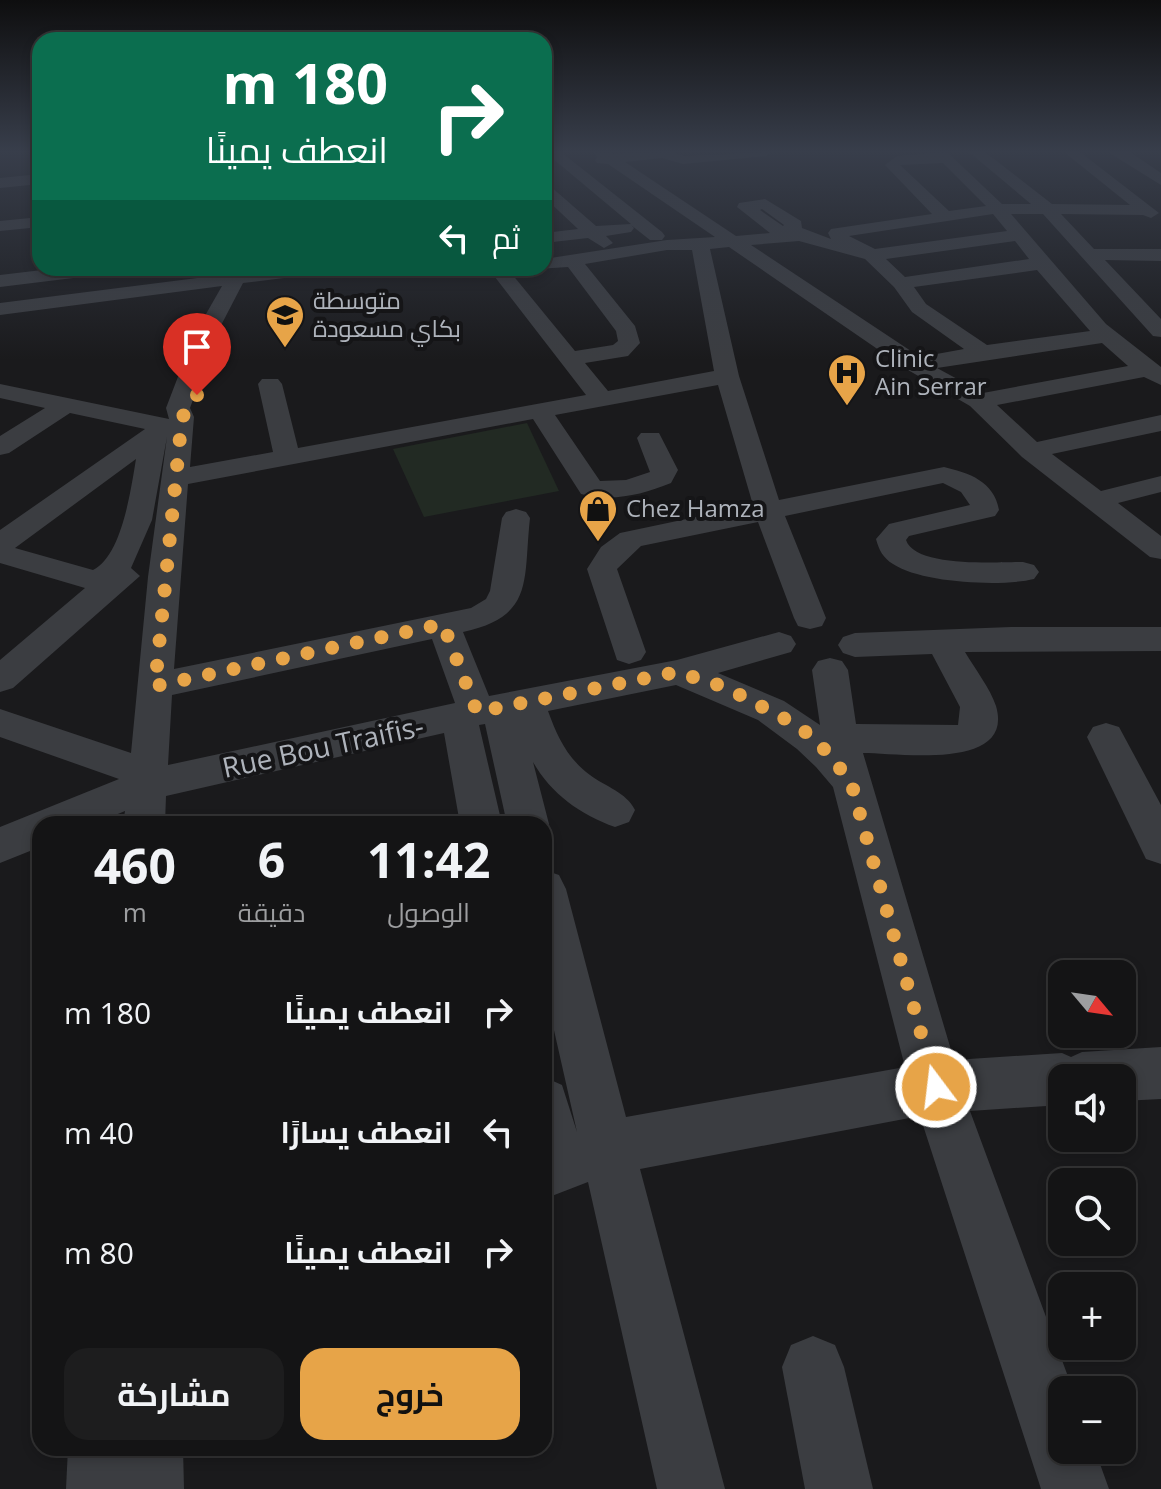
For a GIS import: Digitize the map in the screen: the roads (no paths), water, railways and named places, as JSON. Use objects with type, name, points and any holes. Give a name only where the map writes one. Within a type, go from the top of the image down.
[{"type":"street","points":[[579,221],[618,254]]},
{"type":"street","points":[[638,221],[667,245]]},
{"type":"street","points":[[552,237],[681,221]]},
{"type":"street","points":[[700,221],[916,365],[979,401],[1031,451],[1161,550]]},
{"type":"street","points":[[915,221],[837,233],[839,238],[869,254],[901,283],[919,308],[983,352]]},
{"type":"street","points":[[1006,221],[1103,336],[1154,373]]},
{"type":"street","points":[[1059,221],[1161,331]]},
{"type":"street","points":[[0,226],[32,223]]},
{"type":"street","points":[[1069,232],[1100,232]]},
{"type":"street","points":[[552,264],[667,245],[796,236],[869,254],[1017,235]]},
{"type":"street","points":[[700,244],[727,376],[768,509],[810,618]]},
{"type":"street","points":[[1090,254],[1161,255]]},
{"type":"street","points":[[568,359],[620,351],[629,343],[627,331],[573,261]]},
{"type":"street","points":[[901,283],[1044,263]]},
{"type":"street","points":[[0,281],[32,270]]},
{"type":"street","points":[[101,297],[103,276]]},
{"type":"street","points":[[0,309],[101,297],[227,276]]},
{"type":"street","points":[[0,544],[170,428],[193,406],[238,276]]},
{"type":"street","points":[[503,276],[602,399]]},
{"type":"street","points":[[1116,281],[1146,281]]},
{"type":"street","points":[[916,365],[983,352],[1103,336]]},
{"type":"street","points":[[979,401],[1154,373]]},
{"type":"street","points":[[177,478],[727,376]]},
{"type":"street","points":[[270,384],[287,457]]},
{"type":"street","points":[[0,391],[170,428]]},
{"type":"street","points":[[0,447],[66,405]]},
{"type":"street","points":[[540,412],[591,488],[603,491],[614,491],[661,477],[664,470],[650,438]]},
{"type":"street","points":[[1031,451],[1161,423]]},
{"type":"street","points":[[0,723],[146,794],[177,478],[170,428]]},
{"type":"street","points":[[0,553],[95,581],[107,578],[125,559],[141,504],[170,428]]},
{"type":"street","points":[[629,652],[602,569],[612,554],[631,539],[768,509],[944,475],[965,481],[978,490],[985,500],[985,510],[899,530],[891,539],[894,551],[911,563],[939,568],[1023,572]]},
{"type":"street","points":[[1093,501],[1161,484]]},
{"type":"street","points":[[155,686],[481,617],[499,606],[506,591],[516,518]]},
{"type":"street","points":[[0,679],[108,586],[167,557]]},
{"type":"street","points":[[1075,1489],[936,1087],[851,782],[840,738],[842,657],[843,629],[833,623],[810,618],[789,623],[779,636],[784,653],[804,667],[842,657],[942,641],[1161,639]]},
{"type":"street","points":[[443,624],[491,710],[525,816]]},
{"type":"street","points":[[840,738],[963,739],[977,732],[978,707],[942,641]]},
{"type":"street","name":"Rue Bou Traifis-","points":[[76,816],[146,794],[491,710],[677,672],[779,644]]},
{"type":"street","points":[[677,672],[725,687],[800,727],[826,751],[851,782]]},
{"type":"street","points":[[491,710],[542,747],[559,773],[578,791],[615,810]]},
{"type":"street","points":[[482,816],[491,710]]},
{"type":"street","points":[[1106,737],[1161,846]]},
{"type":"street","points":[[0,845],[32,832]]},
{"type":"street","points":[[552,976],[569,1162]]},
{"type":"street","points":[[1136,1075],[1161,1073]]},
{"type":"street","points":[[569,1162],[936,1087],[1048,1080]]},
{"type":"street","points":[[552,1122],[691,1489]]},
{"type":"street","points":[[813,1367],[839,1489]]},
{"type":"street","points":[[100,1489],[101,1456]]},
{"type":"street","points":[[150,1456],[150,1489]]},
{"type":"place","name":"متوسطة بكاي مسعودة","points":[[285,349]]},
{"type":"place","name":"Clinic Ain Serrar","points":[[847,407]]},
{"type":"place","name":"Chez Hamza","points":[[598,543]]}]
